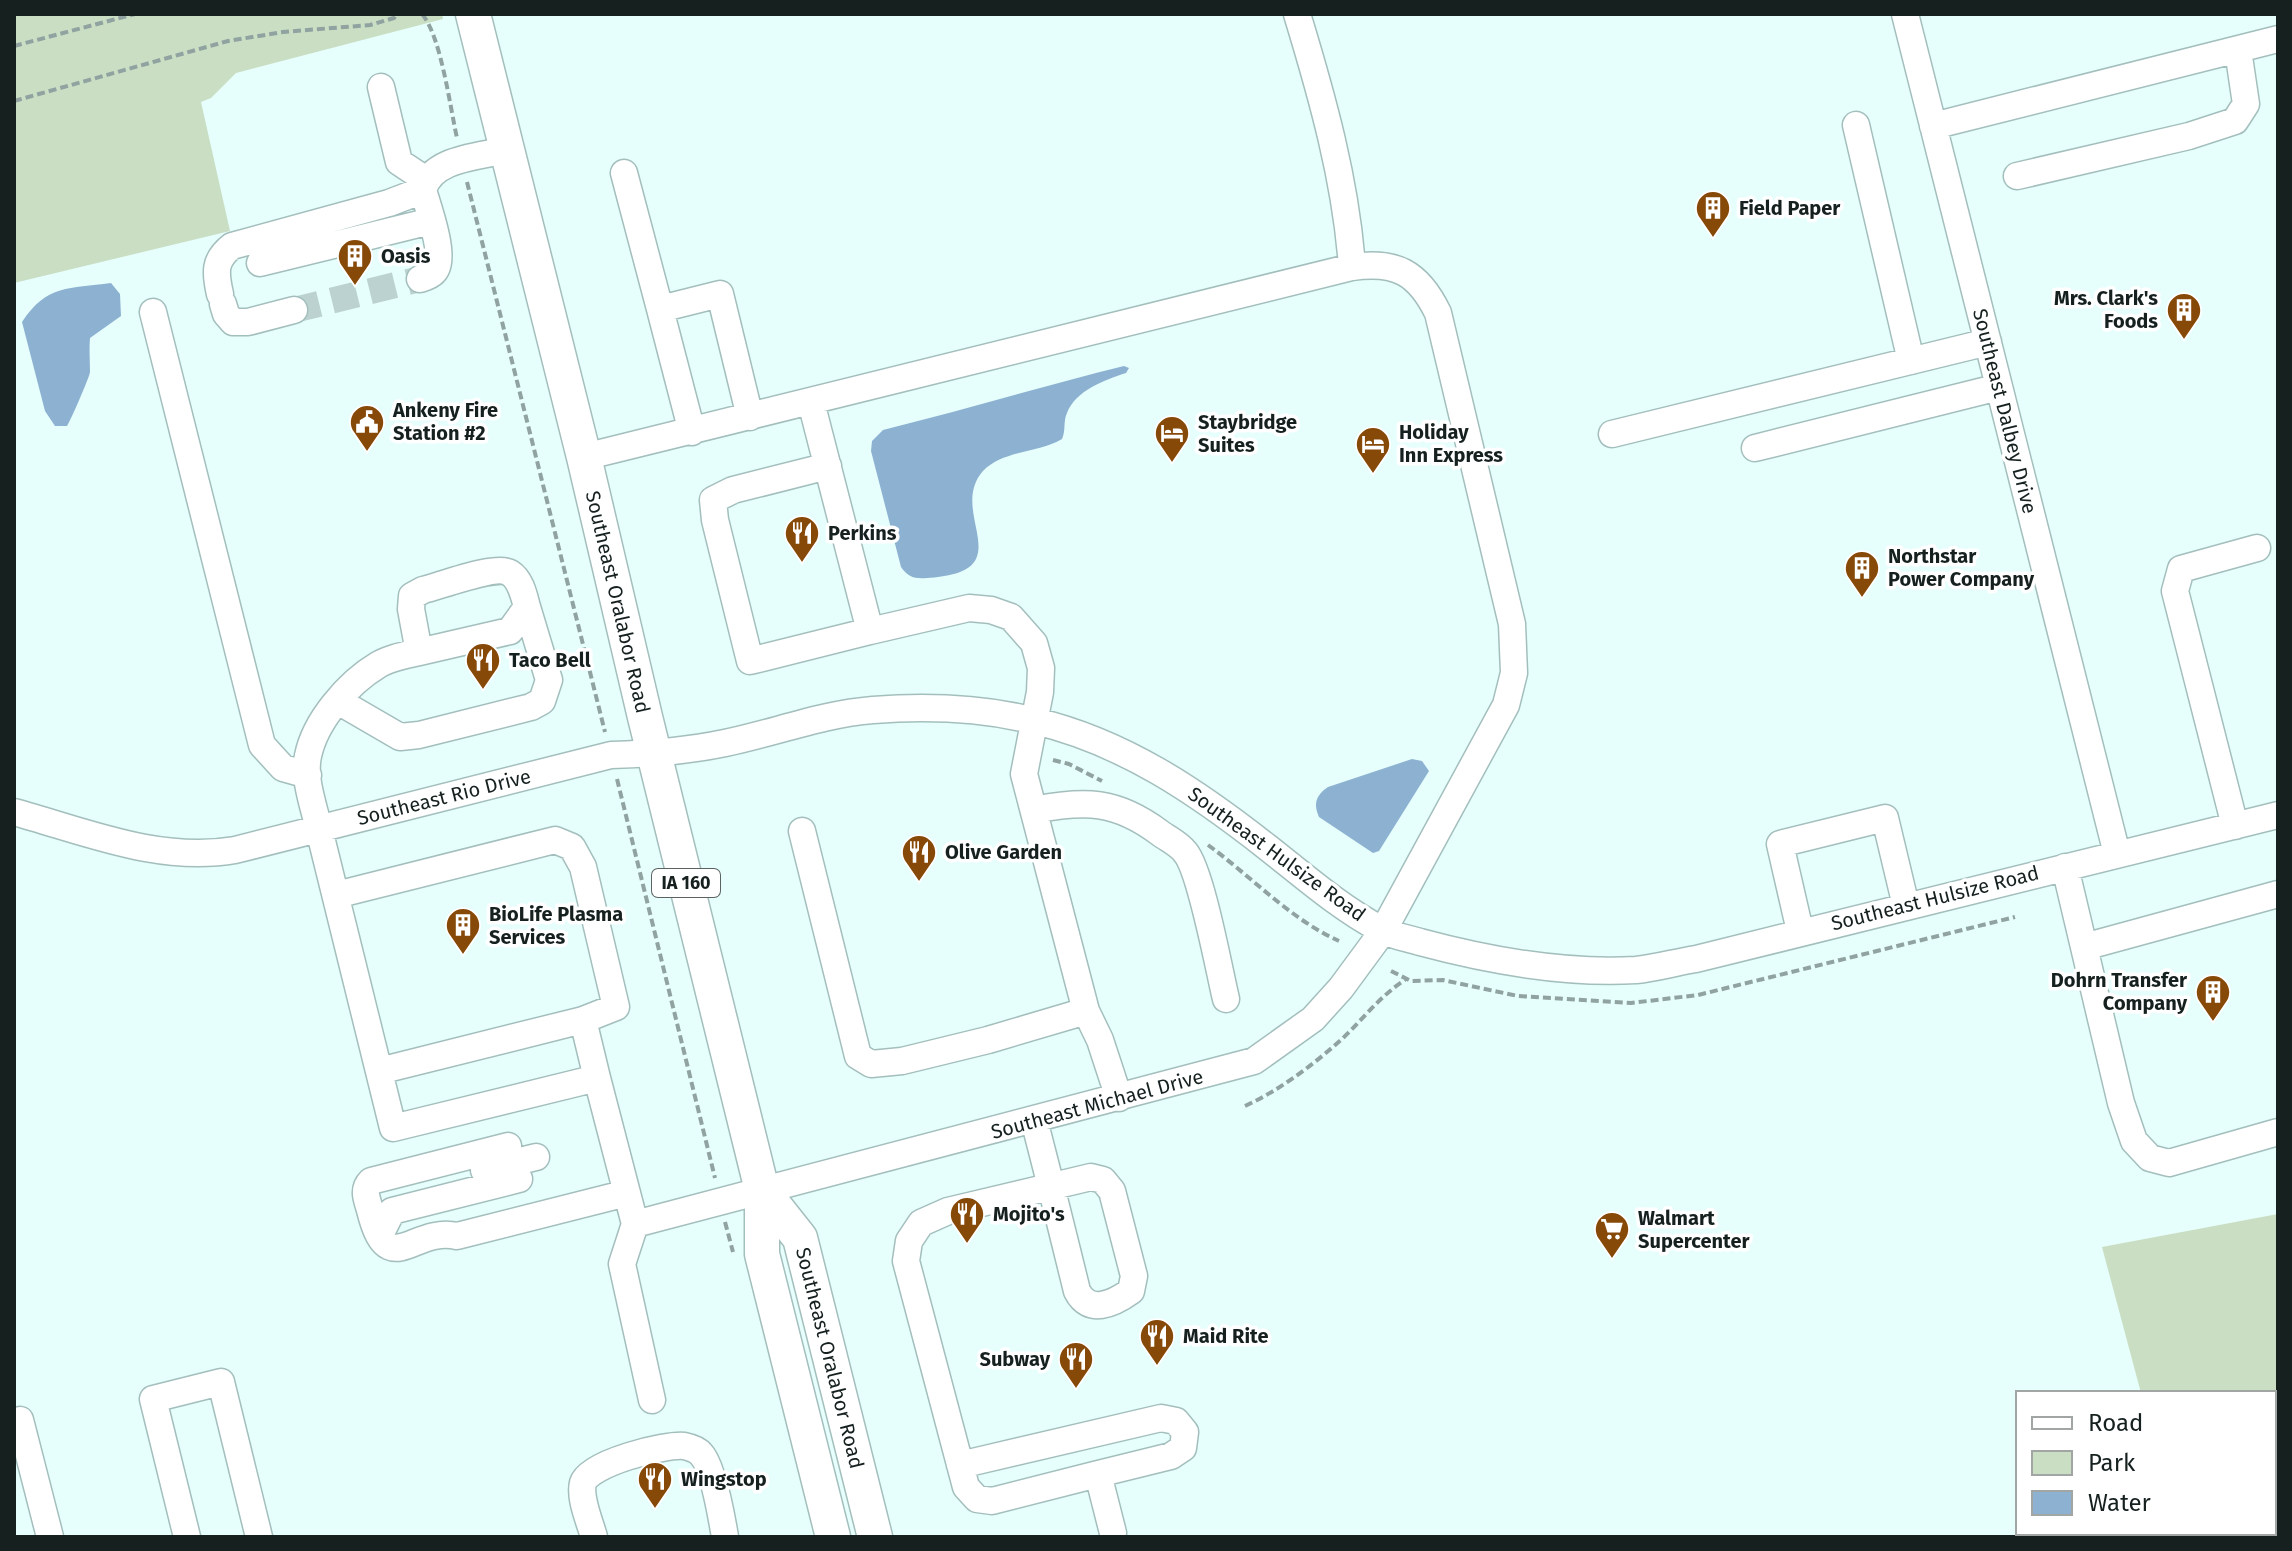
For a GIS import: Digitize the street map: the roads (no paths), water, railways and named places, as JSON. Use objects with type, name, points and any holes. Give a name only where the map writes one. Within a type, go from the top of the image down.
[{"type":"main road","name":"Southeast Oralabor Road","points":[[473,14],[762,1190],[762,1254],[833,1537]]},
{"type":"main road","name":"Southeast Oralabor Road","points":[[762,1190],[800,1238],[875,1537]]},
{"type":"street","points":[[1297,14],[1324,104],[1350,236],[1352,267]]},
{"type":"street","name":"Southeast Dalbey Drive","points":[[1905,14],[2117,854]]},
{"type":"street","points":[[1933,126],[2278,39]]},
{"type":"street","points":[[2017,176],[2189,136],[2235,121],[2246,104],[2238,50]]},
{"type":"street","points":[[381,87],[399,162],[425,185],[439,253],[438,267],[432,274],[420,279]]},
{"type":"street","points":[[1856,125],[1911,361]]},
{"type":"street","points":[[294,310],[248,322],[233,322],[226,314],[215,274],[219,256],[232,246],[389,203],[425,185],[433,170],[506,150]]},
{"type":"street","points":[[624,173],[692,432]]},
{"type":"street","points":[[260,263],[431,221]]},
{"type":"street","name":"Southeast Michael Drive","points":[[584,457],[1352,267],[1389,265],[1406,272],[1421,284],[1438,313],[1504,583],[1515,647],[1514,673],[1506,705],[1383,931],[1341,988],[1313,1019],[1270,1051],[1236,1068],[635,1224]]},
{"type":"street","points":[[660,309],[720,294],[750,417]]},
{"type":"street","points":[[153,312],[262,745],[283,768],[308,775]]},
{"type":"street","points":[[1612,434],[1988,342]]},
{"type":"street","points":[[1755,448],[1999,387]]},
{"type":"street","points":[[811,402],[870,631]]},
{"type":"street","points":[[828,466],[733,490],[713,500],[715,520],[750,661],[969,608],[991,610],[1011,617],[1034,643],[1041,668],[1040,692],[1024,774],[1086,1011],[1100,1040],[1119,1098]]},
{"type":"street","points":[[2235,826],[2175,591],[2181,569],[2257,548]]},
{"type":"street","points":[[338,701],[400,737],[531,707],[542,701],[549,680],[521,587],[510,573],[498,570],[423,590],[412,596],[411,609],[419,652]]},
{"type":"street","points":[[527,607],[510,631],[380,663],[348,688],[317,731],[307,758],[308,775],[393,1128],[597,1078]]},
{"type":"street","name":"Southeast Hulsize Road","points":[[655,754],[723,743],[815,720],[871,710],[965,710],[1035,721],[1109,745],[1175,780],[1242,827],[1338,903],[1383,931],[1505,960],[1580,969],[1637,970],[1696,959],[2278,815]]},
{"type":"street","name":"Southeast Rio Drive","points":[[14,812],[121,843],[162,851],[207,854],[235,850],[611,755],[655,754]]},
{"type":"street","points":[[1034,810],[1072,802],[1109,806],[1147,823],[1186,852],[1199,886],[1226,999]]},
{"type":"street","points":[[1800,931],[1780,844],[1885,818],[1906,906]]},
{"type":"street","points":[[802,831],[858,1056],[871,1064],[902,1061],[1086,1011]]},
{"type":"street","points":[[336,895],[555,840],[572,847],[583,867],[616,1007],[583,1020],[379,1071]]},
{"type":"street","points":[[2065,867],[2121,1103],[2134,1141],[2150,1158],[2169,1163],[2278,1132]]},
{"type":"street","points":[[2084,947],[2278,894]]},
{"type":"street","points":[[583,1020],[597,1078],[600,1140],[627,1193],[635,1224],[622,1264],[652,1400]]},
{"type":"street","points":[[960,1465],[1161,1418],[1176,1421],[1185,1432],[1183,1448],[1171,1456],[992,1501],[977,1499],[966,1487],[960,1465],[906,1261],[909,1241],[921,1223],[948,1211],[1051,1186],[1091,1177],[1103,1180],[1112,1191],[1134,1276],[1131,1291],[1118,1300],[1094,1306],[1083,1301],[1077,1291],[1051,1186],[1034,1120]]},
{"type":"street","points":[[508,1146],[371,1181],[366,1186],[365,1194],[377,1232],[403,1248],[411,1242],[443,1233],[457,1236],[627,1193]]},
{"type":"street","points":[[389,1242],[380,1207],[381,1199],[387,1194],[538,1165]]},
{"type":"street","points":[[187,1537],[153,1399],[221,1382],[259,1537]]},
{"type":"street","points":[[14,1422],[20,1420],[50,1537]]},
{"type":"street","points":[[594,1537],[583,1494],[583,1481],[592,1470],[617,1460],[687,1446],[701,1454],[709,1468],[725,1537]]},
{"type":"street","points":[[1098,1474],[1113,1533]]},
{"type":"water","points":[[111,283],[120,294],[121,316],[90,338],[87,382],[67,426],[55,426],[45,411],[22,322],[41,301],[60,290]]},
{"type":"water","points":[[1124,366],[1129,368],[1126,373],[1092,387],[1071,405],[1062,439],[1001,459],[983,471],[974,487],[972,505],[978,553],[972,565],[956,573],[927,578],[912,577],[901,567],[871,451],[872,441],[883,430]]},
{"type":"water","points":[[1412,759],[1422,761],[1429,771],[1379,851],[1373,853],[1319,817],[1317,800],[1328,787]]},
{"type":"tunnel","points":[[294,310],[420,279]]},
{"type":"place","name":"Field Paper","points":[[1713,239]]},
{"type":"place","name":"Oasis","points":[[355,287]]},
{"type":"place","name":"Mrs. Clark's Foods","points":[[2184,341]]},
{"type":"place","name":"Ankeny Fire Station #2","points":[[367,453]]},
{"type":"place","name":"Staybridge Suites","points":[[1172,464]]},
{"type":"place","name":"Holiday Inn Express","points":[[1373,475]]},
{"type":"place","name":"Perkins","points":[[802,564]]},
{"type":"place","name":"Northstar Power Company","points":[[1862,599]]},
{"type":"place","name":"Taco Bell","points":[[483,691]]},
{"type":"place","name":"Olive Garden","points":[[919,883]]},
{"type":"place","name":"BioLife Plasma Services","points":[[463,956]]},
{"type":"place","name":"Dohrn Transfer Company","points":[[2213,1023]]},
{"type":"place","name":"Mojito's","points":[[967,1245]]},
{"type":"place","name":"Walmart Supercenter","points":[[1612,1260]]},
{"type":"place","name":"Maid Rite","points":[[1157,1367]]},
{"type":"place","name":"Subway","points":[[1076,1390]]},
{"type":"place","name":"Wingstop","points":[[655,1510]]}]
